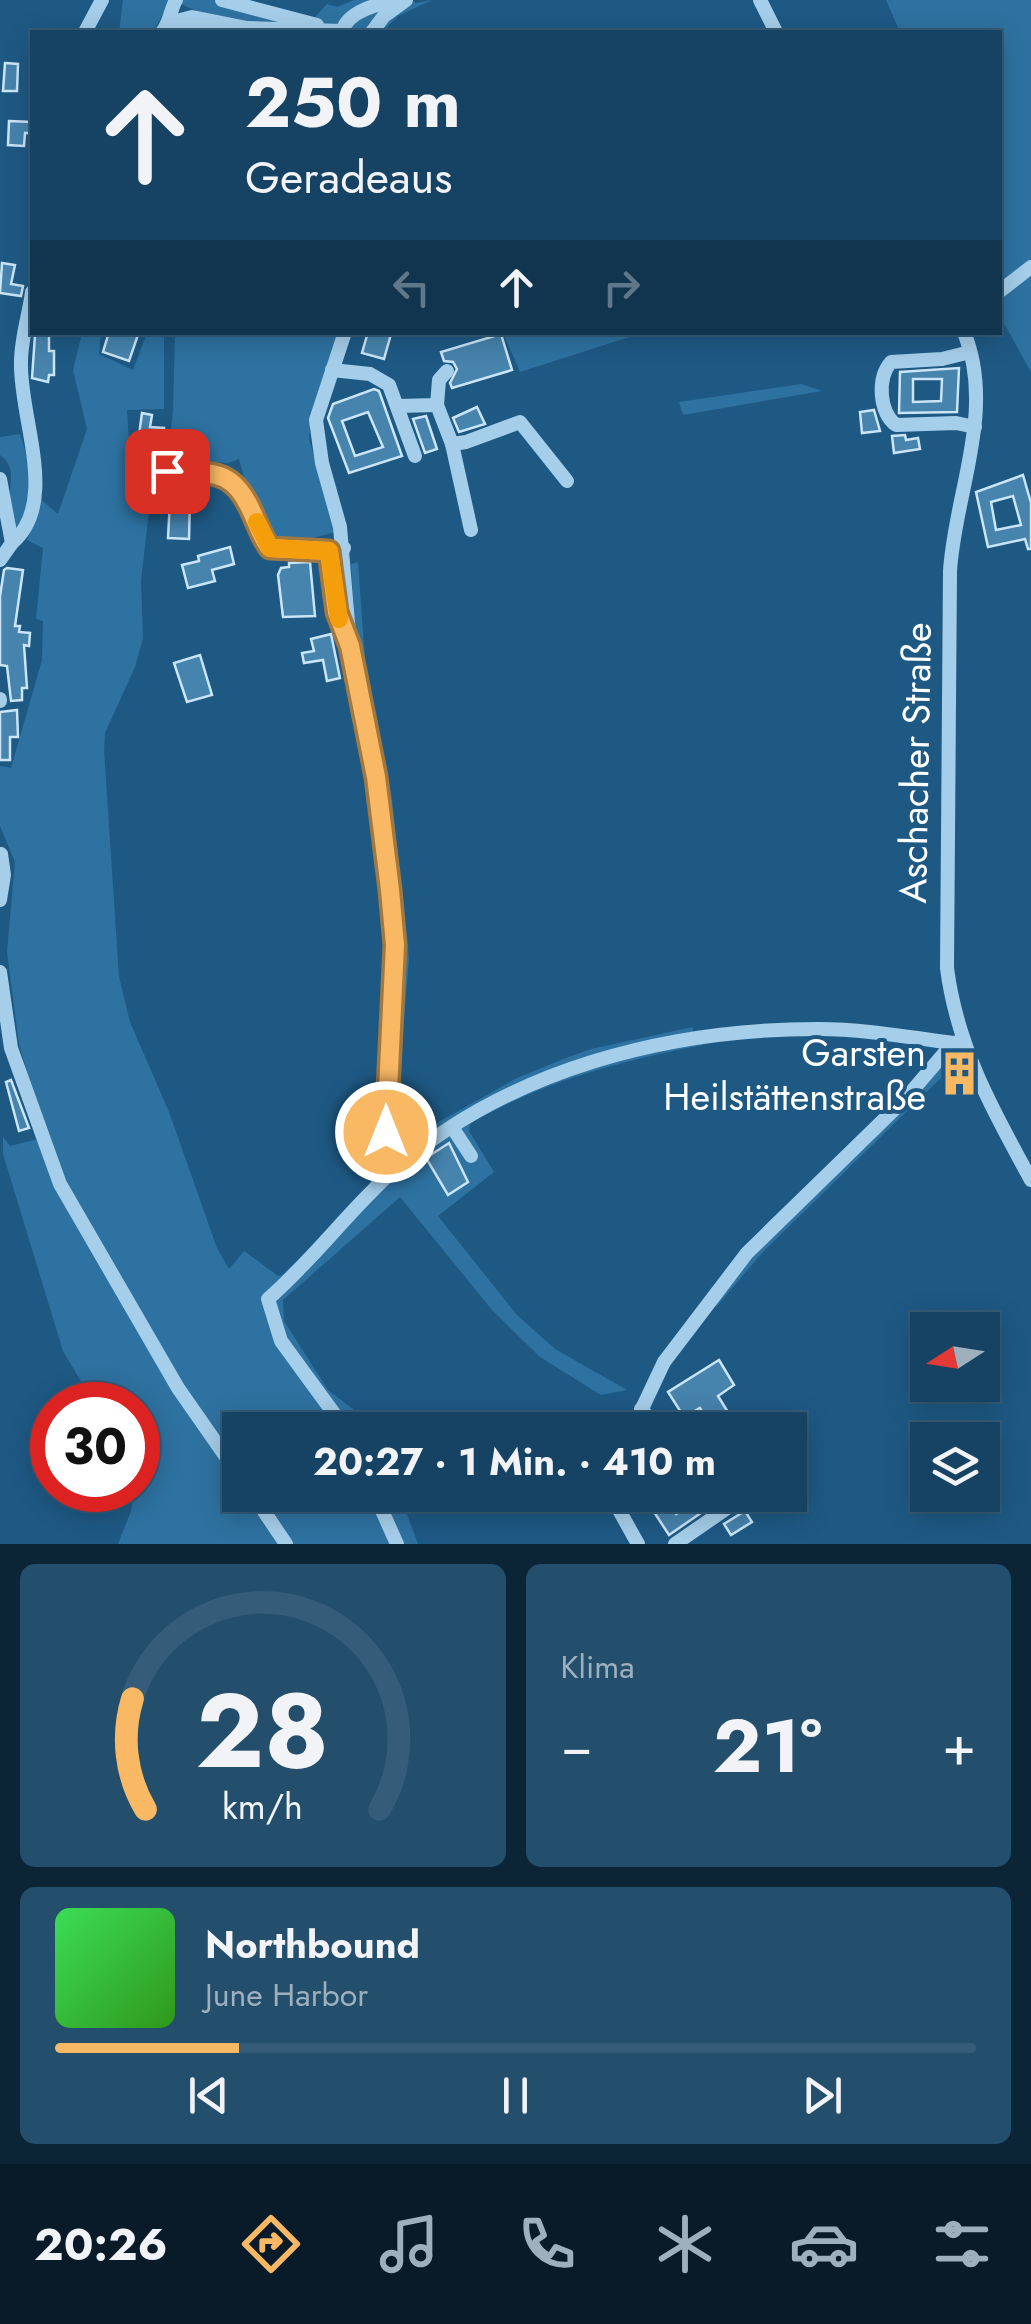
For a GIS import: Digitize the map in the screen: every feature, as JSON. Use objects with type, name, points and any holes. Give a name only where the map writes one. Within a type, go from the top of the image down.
[{"type":"street","points":[[86,30],[102,0]]},
{"type":"street","points":[[176,0],[170,12],[170,29],[192,17],[247,28],[294,30]]},
{"type":"street","points":[[222,0],[334,30]]},
{"type":"street","points":[[343,30],[355,15],[398,0]]},
{"type":"street","points":[[374,30],[384,16],[406,0]]},
{"type":"street","points":[[760,0],[775,30]]},
{"type":"street","points":[[1002,290],[1031,267]]},
{"type":"street","points":[[0,560],[20,536],[36,500],[37,481],[23,407],[20,362],[30,304]]},
{"type":"street","points":[[344,335],[319,405],[316,437],[378,794],[393,914],[386,1132],[394,1171]]},
{"type":"street","points":[[969,339],[942,359],[891,362],[882,378],[882,397],[885,413],[896,425],[975,426]]},
{"type":"street","name":"Aschacher Straße","points":[[969,339],[976,394],[975,426],[956,516],[950,571],[945,945],[958,1042],[1031,1180]]},
{"type":"street","points":[[332,370],[370,374],[389,385],[415,456]]},
{"type":"street","points":[[447,371],[439,380],[436,405],[452,444],[472,530]]},
{"type":"street","points":[[398,406],[436,405]]},
{"type":"street","points":[[452,444],[520,422],[567,480]]},
{"type":"street","points":[[161,468],[218,476],[240,486],[270,548],[336,550]]},
{"type":"street","points":[[0,480],[12,543]]},
{"type":"street","points":[[0,900],[4,876],[1,854]]},
{"type":"street","points":[[0,972],[11,1048],[60,1184],[178,1388],[222,1451]]},
{"type":"street","points":[[333,1412],[281,1340],[268,1298],[303,1268],[394,1171],[452,1127],[520,1088],[554,1075],[630,1052],[687,1041],[821,1029],[958,1042]]},
{"type":"street","points":[[639,1412],[664,1362],[747,1253],[958,1042]]},
{"type":"street","points":[[452,1127],[471,1156]]},
{"type":"street","points":[[641,1408],[644,1412]]},
{"type":"street","points":[[264,1512],[286,1544]]},
{"type":"street","points":[[383,1512],[397,1544]]},
{"type":"street","points":[[620,1512],[638,1544]]},
{"type":"street","points":[[675,1544],[721,1512]]},
{"type":"shaded area","points":[[123,0],[171,0],[154,30],[119,30]]},
{"type":"shaded area","points":[[183,0],[214,0],[230,8],[315,17],[327,4],[337,7],[354,0],[432,0],[398,16],[384,30],[307,30],[251,24],[181,4]]},
{"type":"shaded area","points":[[886,0],[1031,0],[1031,372],[1002,320],[1002,30],[899,30]]},
{"type":"shaded area","points":[[82,335],[101,335],[99,354],[133,370],[146,335],[164,335],[164,409],[127,410],[131,476],[152,485],[141,581],[143,638],[135,667],[105,733],[119,977],[130,1022],[169,1112],[217,1248],[229,1269],[244,1251],[282,1275],[332,1227],[369,1185],[377,1169],[376,1110],[385,978],[382,895],[374,828],[346,688],[362,674],[351,564],[358,562],[366,673],[392,799],[409,958],[401,1059],[401,1135],[408,1139],[517,1078],[591,1049],[693,1027],[693,1034],[703,1045],[583,1074],[470,1124],[469,1131],[494,1172],[438,1216],[517,1315],[555,1349],[627,1390],[601,1395],[540,1357],[492,1310],[400,1197],[283,1300],[284,1321],[328,1390],[357,1412],[222,1412],[222,1512],[406,1512],[418,1544],[118,1544],[131,1512],[160,1512],[160,1382],[81,1382],[63,1351],[3,1154],[3,1137],[10,1146],[46,1137],[19,1044],[7,952],[15,862],[0,826],[0,766],[11,768],[42,660],[43,621],[36,619],[43,548],[27,540],[39,498],[58,514],[87,429],[73,370]]},
{"type":"shaded area","points":[[175,335],[338,335],[311,416],[309,439],[336,532],[273,548],[251,502],[239,459],[228,463],[204,461],[202,469],[167,466]]},
{"type":"shaded area","points":[[504,335],[636,335],[520,372]]},
{"type":"shaded area","points":[[801,384],[822,391],[683,415],[679,402]]},
{"type":"shaded area","points":[[20,434],[30,484],[17,533],[10,500],[10,470],[0,455],[0,437]]},
{"type":"shaded area","points":[[936,1055],[949,1070],[763,1252],[717,1306],[705,1297],[767,1223],[878,1118]]},
{"type":"building","points":[[5,63],[18,64],[17,91],[3,91]]},
{"type":"building","points":[[9,121],[30,122],[24,146],[8,145]]},
{"type":"building","points":[[2,263],[15,265],[11,284],[23,286],[21,296],[0,293]]},
{"type":"building","points":[[35,335],[49,335],[49,351],[54,351],[54,375],[49,375],[48,382],[32,378]]},
{"type":"building","points":[[108,335],[138,335],[129,361],[103,352]]},
{"type":"building","points":[[367,335],[391,335],[384,359],[362,353]]},
{"type":"building","points":[[501,335],[512,370],[452,388],[450,383],[457,369],[453,362],[444,361],[441,352]]},
{"type":"building","points":[[959,368],[957,412],[899,413],[900,372]],"holes":[[[913,379],[942,379],[941,401],[913,402]]]},
{"type":"building","points":[[374,389],[379,391],[402,456],[349,473],[328,418],[333,404]],"holes":[[[368,412],[383,447],[355,456],[342,421]]]},
{"type":"building","points":[[477,407],[485,424],[459,432],[453,418]]},
{"type":"building","points":[[874,410],[880,431],[862,433],[860,412]]},
{"type":"building","points":[[142,413],[152,415],[150,427],[164,428],[160,459],[151,467],[153,476],[146,475],[149,440],[139,435]]},
{"type":"building","points":[[426,416],[437,449],[425,453],[413,419]]},
{"type":"building","points":[[905,435],[906,440],[918,438],[920,449],[894,453],[892,436]]},
{"type":"building","points":[[1023,475],[1031,503],[1031,549],[1025,539],[988,547],[976,492]],"holes":[[[1013,496],[1021,525],[996,530],[991,502]]]},
{"type":"building","points":[[171,481],[185,483],[183,498],[190,499],[189,539],[168,538]]},
{"type":"building","points":[[230,547],[234,564],[212,570],[215,581],[188,588],[182,565]]},
{"type":"building","points":[[310,562],[315,616],[283,617],[278,575],[281,568],[289,567],[289,563]]},
{"type":"building","points":[[7,568],[23,570],[15,626],[20,626],[19,632],[30,633],[29,646],[24,645],[27,688],[22,688],[22,700],[11,701],[7,666],[0,665],[0,596]]},
{"type":"building","points":[[331,634],[340,678],[327,681],[323,660],[304,663],[302,653],[314,651],[311,639]]},
{"type":"building","points":[[200,655],[212,695],[187,702],[174,663]]},
{"type":"building","points":[[17,710],[18,737],[10,737],[10,760],[0,760],[0,712]]},
{"type":"building","points":[[11,1080],[29,1128],[19,1131],[6,1082]]},
{"type":"building","points":[[449,1143],[468,1182],[448,1195],[426,1158]]},
{"type":"building","points":[[719,1360],[734,1385],[718,1396],[728,1412],[702,1412],[700,1408],[681,1412],[668,1392]]},
{"type":"building","points":[[654,1512],[702,1512],[669,1535]]},
{"type":"building","points":[[743,1512],[752,1522],[731,1535],[724,1524]]},
{"type":"slow traffic","points":[[257,522],[266,543],[274,550],[329,551],[339,619]]},
{"type":"place","name":"Garsten Heilstättenstraße","points":[[959,1074]]},
{"type":"route","points":[[167,471],[228,478],[240,486],[266,543],[274,550],[329,551],[337,612],[350,646],[376,777],[390,890],[395,945],[386,1132]]}]
